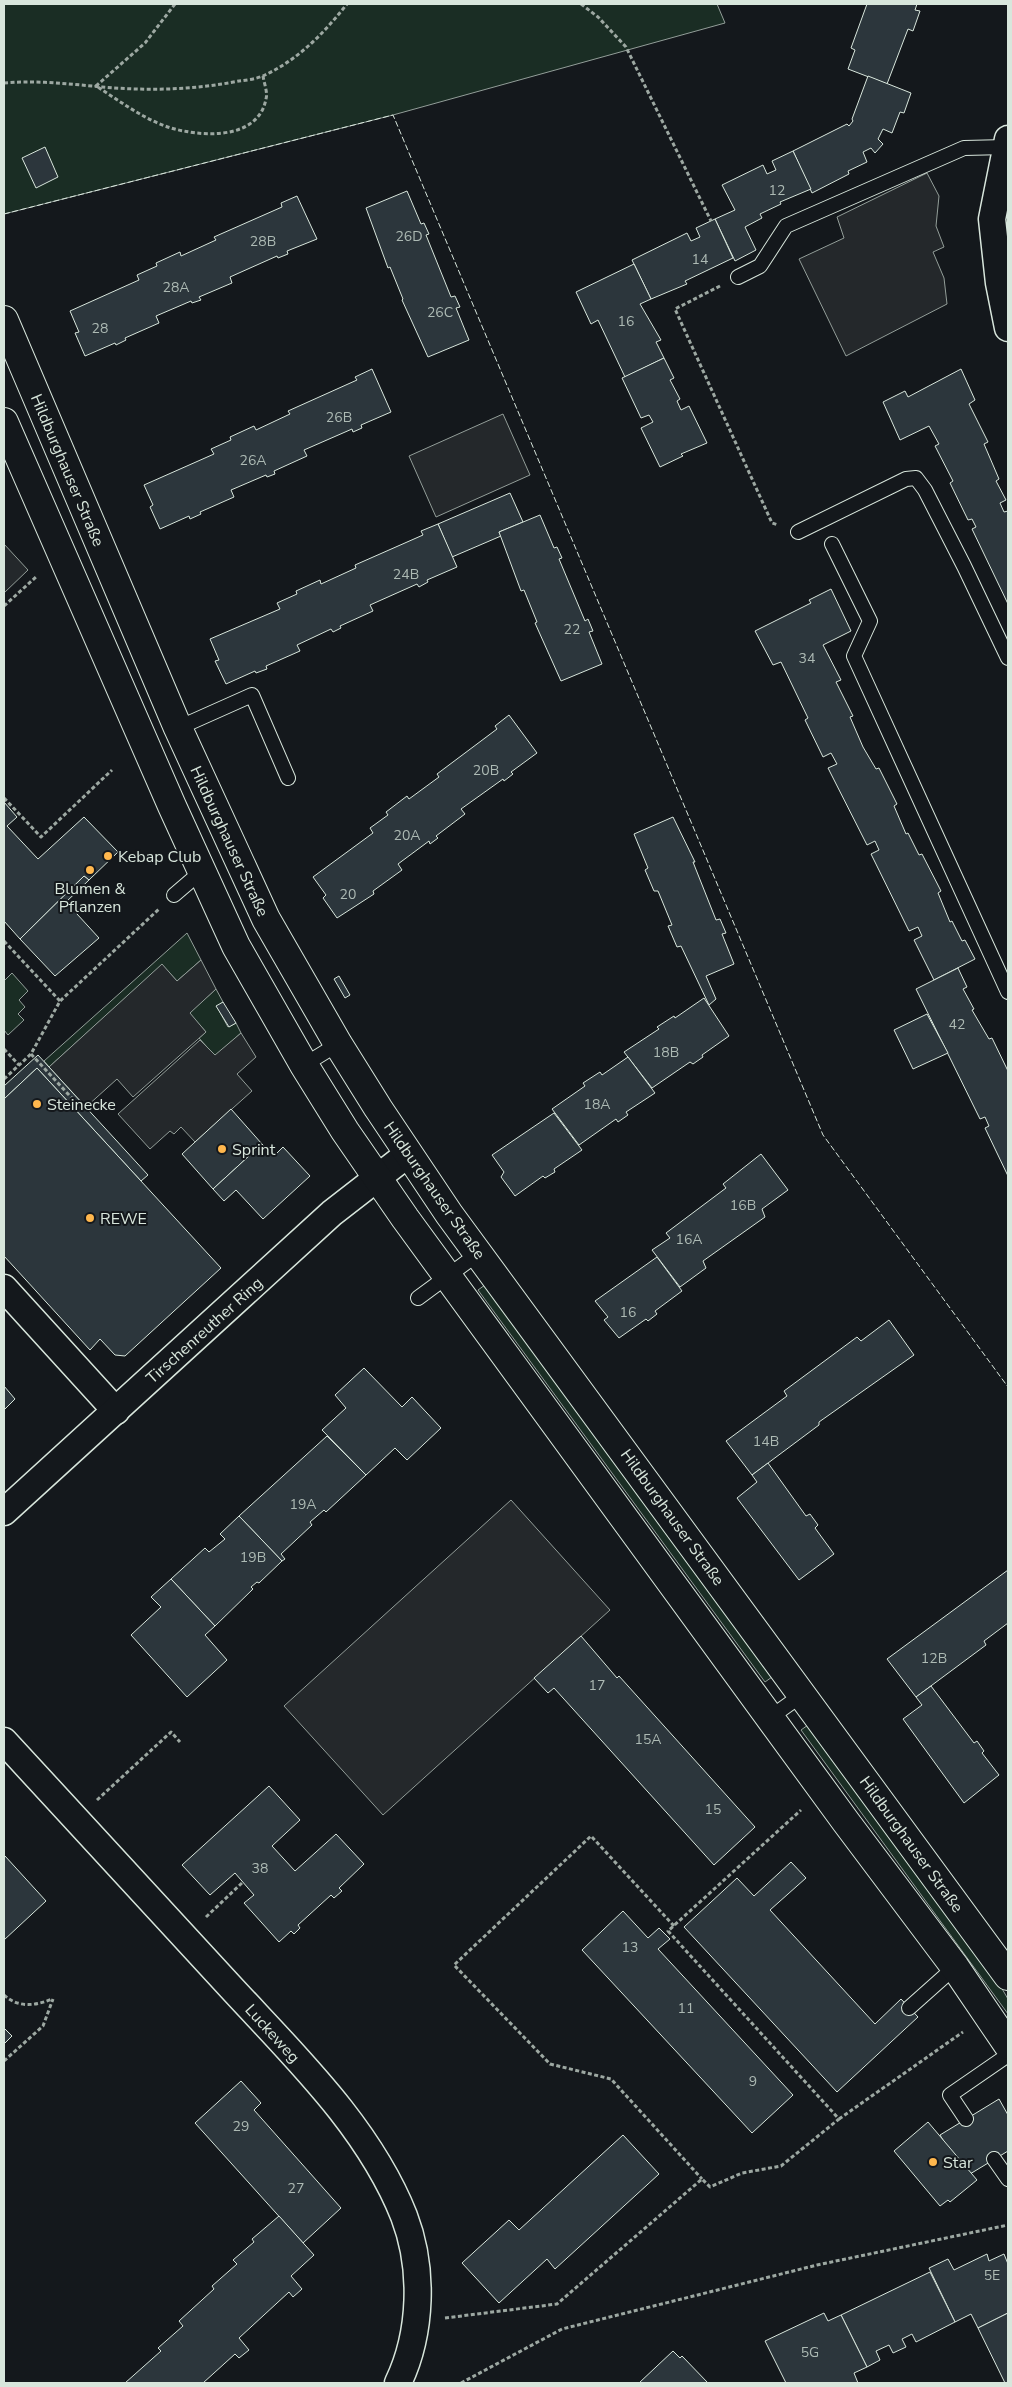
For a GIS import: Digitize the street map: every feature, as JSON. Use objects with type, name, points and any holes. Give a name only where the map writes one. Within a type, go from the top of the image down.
[{"type":"main road","name":"Hildburghauser Straße","points":[[4,320],[178,728],[266,920],[338,1044],[408,1154],[479,1253],[1008,1976]]},
{"type":"main road","points":[[4,422],[236,946],[304,1065],[377,1176],[448,1277],[955,1967],[1008,2046]]},
{"type":"street","points":[[1007,143],[992,219],[999,283],[1008,328]]},
{"type":"street","name":"Tirschenreuther Ring","points":[[4,1512],[332,1213],[377,1176],[408,1154]]},
{"type":"street","points":[[4,1288],[116,1410]]},
{"type":"street","name":"Luckeweg","points":[[4,1741],[258,2016],[341,2110],[384,2172],[404,2217],[416,2259],[417,2312],[408,2362],[398,2383]]},
{"type":"lane","points":[[738,277],[760,266],[786,226],[964,148],[1007,143]]},
{"type":"lane","points":[[798,532],[906,479],[916,478],[925,490],[964,566],[1008,658]]},
{"type":"lane","points":[[832,544],[870,621],[854,656],[1008,992]]},
{"type":"lane","points":[[178,728],[252,695],[288,778]]},
{"type":"lane","points":[[174,895],[202,871]]},
{"type":"lane","points":[[304,1065],[338,1044]]},
{"type":"lane","points":[[418,1298],[479,1253]]},
{"type":"lane","points":[[771,1717],[803,1694]]},
{"type":"lane","points":[[910,2008],[955,1967]]},
{"type":"lane","points":[[966,2119],[950,2095],[1008,2055]]},
{"type":"lane","points":[[994,2159],[1008,2179]]},
{"type":"path","points":[[96,86],[146,43],[175,4]]},
{"type":"path","points":[[4,83],[32,80],[96,86],[170,89],[219,85],[263,76],[298,56],[331,25],[347,4]]},
{"type":"path","points":[[581,4],[598,17],[626,47],[711,221]]},
{"type":"path","points":[[96,86],[144,116],[183,131],[231,133],[247,127],[260,113],[267,98],[263,76]]},
{"type":"path","points":[[738,277],[675,309],[772,523],[798,532]]},
{"type":"path","points":[[4,606],[37,576]]},
{"type":"path","points":[[4,798],[41,837],[112,770]]},
{"type":"path","points":[[4,1079],[31,1054],[60,1001],[174,895]]},
{"type":"path","points":[[4,941],[60,1001]]},
{"type":"path","points":[[4,1049],[19,1065]]},
{"type":"path","points":[[31,1054],[80,1108],[98,1108]]},
{"type":"path","points":[[97,1800],[171,1732],[180,1742]]},
{"type":"path","points":[[802,1810],[668,1931],[839,2119]]},
{"type":"path","points":[[674,1926],[591,1836],[454,1965],[550,2064],[611,2079],[710,2187],[742,2173],[781,2166],[839,2119],[963,2032]]},
{"type":"path","points":[[205,1918],[243,1882]]},
{"type":"path","points":[[4,1995],[12,2002],[36,2006],[53,1999],[43,2026],[4,2061]]},
{"type":"path","points":[[444,2318],[557,2304],[702,2179]]},
{"type":"path","points":[[461,2383],[562,2329],[816,2265],[1008,2225]]},
{"type":"green space","points":[[4,4],[717,4],[725,23],[393,115],[4,214]]},
{"type":"green space","points":[[187,933],[201,960],[177,981],[162,965],[49,1067],[44,1061]]},
{"type":"green space","points":[[12,973],[28,991],[19,1000],[25,1007],[18,1014],[24,1020],[8,1035],[4,1030],[4,981]]},
{"type":"green space","points":[[216,989],[223,1002],[217,1007],[228,1027],[236,1023],[241,1033],[215,1056],[199,1038],[206,1032],[189,1013]]},
{"type":"green space","points":[[485,1285],[772,1677],[765,1682],[478,1290]]},
{"type":"green space","points":[[808,1725],[1001,1987],[1008,1999],[1008,2014],[801,1730]]},
{"type":"shaded area","points":[[927,173],[939,196],[936,226],[944,247],[933,252],[944,278],[947,304],[846,356],[799,259],[844,238],[837,217]]},
{"type":"shaded area","points":[[503,414],[530,475],[436,517],[409,456]]},
{"type":"shaded area","points":[[4,544],[28,570],[4,593]]},
{"type":"shaded area","points":[[201,960],[216,989],[190,1013],[206,1032],[133,1097],[117,1079],[86,1107],[49,1067],[162,964],[177,981]]},
{"type":"shaded area","points":[[241,1033],[256,1057],[237,1074],[252,1091],[195,1142],[181,1127],[174,1134],[170,1131],[150,1149],[118,1114],[200,1040],[215,1055]]},
{"type":"shaded area","points":[[511,1500],[610,1610],[383,1815],[284,1706]]},
{"type":"building","points":[[867,4],[917,4],[915,10],[920,11],[913,31],[908,29],[887,84],[848,69],[855,50],[851,48]]},
{"type":"building","points":[[868,76],[911,93],[904,113],[900,112],[892,133],[883,129],[878,139],[883,144],[875,153],[871,148],[863,152],[867,162],[848,171],[849,174],[812,193],[793,151],[847,124],[849,126],[853,121],[852,119]]},
{"type":"building","points":[[45,147],[58,177],[36,188],[22,158]]},
{"type":"building","points":[[793,151],[811,189],[780,202],[781,204],[760,214],[762,218],[745,227],[756,250],[735,261],[715,219],[735,210],[722,185],[763,165],[767,174],[776,170],[772,161]]},
{"type":"building","points":[[407,191],[421,224],[424,223],[429,234],[426,235],[451,297],[455,296],[460,307],[456,308],[469,340],[428,357],[402,300],[390,267],[388,268],[366,208]]},
{"type":"building","points":[[297,196],[317,239],[287,251],[288,254],[278,258],[277,256],[230,277],[232,283],[199,297],[201,300],[192,303],[191,301],[156,316],[159,323],[125,338],[126,340],[116,345],[115,343],[85,356],[75,333],[79,332],[70,311],[139,280],[137,275],[157,266],[156,263],[180,252],[181,256],[216,240],[214,237],[282,207],[281,203]]},
{"type":"building","points":[[715,219],[733,258],[685,281],[687,284],[651,299],[632,260],[687,233],[691,241],[700,237],[696,228]]},
{"type":"building","points":[[634,264],[651,299],[640,304],[661,340],[656,342],[664,358],[625,377],[598,320],[591,324],[576,292]]},
{"type":"building","points":[[664,358],[674,378],[670,380],[680,399],[677,401],[681,410],[689,406],[707,443],[681,454],[683,456],[660,467],[641,428],[653,422],[649,415],[641,418],[622,378]]},
{"type":"building","points":[[372,369],[391,412],[361,425],[362,428],[353,432],[352,429],[304,450],[307,456],[274,471],[275,474],[267,477],[266,475],[231,490],[234,497],[200,512],[201,514],[190,519],[189,516],[160,529],[150,507],[153,505],[144,485],[214,454],[211,449],[231,440],[230,437],[254,426],[256,430],[290,414],[288,411],[357,380],[355,377]]},
{"type":"building","points":[[961,369],[975,400],[969,404],[988,442],[984,444],[999,479],[996,481],[1006,500],[1000,503],[1004,512],[1008,511],[1008,604],[972,529],[976,527],[972,519],[968,520],[950,483],[953,481],[935,446],[939,444],[929,426],[900,440],[883,402],[905,391],[908,397]]},
{"type":"building","points":[[510,493],[523,522],[499,532],[501,536],[452,557],[438,524]]},
{"type":"building","points":[[540,515],[554,548],[557,547],[562,558],[559,559],[585,621],[588,619],[593,631],[589,632],[602,664],[561,681],[535,623],[537,622],[524,590],[521,591],[499,532]]},
{"type":"building","points":[[438,524],[457,567],[427,580],[428,582],[419,587],[417,584],[370,605],[373,611],[340,626],[341,628],[333,632],[331,629],[297,645],[300,651],[266,666],[267,669],[256,673],[255,671],[226,684],[215,661],[219,660],[210,639],[280,609],[277,603],[297,594],[296,591],[320,580],[321,584],[356,568],[355,565],[423,535],[421,531]]},
{"type":"building","points":[[831,589],[851,631],[823,645],[841,680],[836,682],[853,716],[850,717],[863,747],[876,769],[879,768],[897,804],[894,806],[906,834],[908,833],[919,855],[922,854],[941,891],[938,893],[950,922],[952,921],[962,941],[965,940],[975,959],[934,980],[914,940],[922,936],[918,927],[909,931],[871,854],[879,850],[875,841],[867,845],[828,768],[837,764],[831,753],[823,757],[805,720],[808,718],[781,662],[773,665],[755,631],[811,603],[809,600]]},
{"type":"building","points":[[509,715],[537,753],[511,772],[513,774],[504,781],[503,779],[461,809],[465,814],[436,836],[438,838],[430,844],[429,841],[398,864],[402,870],[373,891],[374,894],[337,918],[323,898],[326,895],[313,877],[373,833],[370,828],[388,815],[386,812],[407,796],[409,799],[439,777],[437,774],[497,729],[495,726]]},
{"type":"building","points":[[4,802],[17,817],[7,826],[38,859],[84,817],[118,852],[89,880],[84,876],[20,939],[4,921]]},
{"type":"building","points":[[673,817],[695,862],[693,862],[716,920],[720,919],[726,933],[722,934],[734,964],[706,976],[716,999],[709,1005],[681,946],[677,947],[668,926],[672,925],[658,891],[654,891],[645,870],[648,868],[634,834]]},
{"type":"building","points":[[84,876],[89,880],[66,902],[99,938],[55,976],[20,939]]},
{"type":"building","points":[[958,968],[967,987],[963,989],[974,1009],[972,1010],[989,1039],[992,1038],[1008,1071],[1008,1176],[985,1128],[989,1126],[985,1117],[980,1119],[916,989]]},
{"type":"building","points":[[339,976],[350,995],[345,998],[334,979]]},
{"type":"building","points":[[704,998],[729,1036],[702,1055],[703,1057],[693,1064],[690,1062],[652,1088],[624,1052],[659,1029],[657,1027],[674,1016],[675,1018]]},
{"type":"building","points":[[223,1002],[236,1023],[229,1027],[216,1006]]},
{"type":"building","points":[[927,1014],[948,1053],[913,1069],[894,1030]]},
{"type":"building","points":[[38,1055],[148,1175],[141,1181],[37,1068],[4,1099],[4,1086]]},
{"type":"building","points":[[628,1057],[655,1093],[626,1112],[628,1115],[618,1122],[616,1119],[579,1145],[552,1109],[585,1086],[583,1083],[600,1072],[602,1075]]},
{"type":"building","name":"REWE","points":[[37,1068],[221,1268],[125,1356],[115,1355],[100,1339],[90,1350],[4,1256],[4,1099]]},
{"type":"building","name":"Sprint","points":[[231,1109],[262,1144],[213,1189],[182,1154]]},
{"type":"building","points":[[554,1113],[582,1150],[554,1169],[555,1172],[545,1178],[543,1176],[515,1196],[501,1177],[504,1172],[492,1155]]},
{"type":"building","points":[[262,1144],[274,1156],[283,1147],[310,1176],[263,1219],[236,1190],[224,1201],[213,1189]]},
{"type":"building","points":[[761,1154],[788,1190],[762,1209],[765,1217],[703,1261],[706,1268],[680,1287],[652,1250],[670,1238],[666,1233],[726,1188],[723,1184]]},
{"type":"building","points":[[657,1257],[682,1291],[655,1311],[657,1314],[648,1321],[646,1319],[619,1338],[604,1320],[608,1317],[595,1301]]},
{"type":"building","points":[[889,1320],[914,1355],[819,1422],[819,1425],[752,1475],[726,1441],[787,1396],[784,1391],[857,1337],[861,1341]]},
{"type":"building","points":[[364,1368],[402,1407],[412,1397],[441,1428],[407,1460],[395,1448],[366,1475],[322,1430],[346,1408],[335,1395]]},
{"type":"building","points":[[4,1386],[15,1399],[4,1410]]},
{"type":"building","points":[[327,1436],[366,1475],[326,1512],[324,1510],[310,1522],[312,1525],[281,1554],[285,1559],[282,1561],[239,1516]]},
{"type":"building","points":[[768,1463],[806,1516],[810,1514],[818,1525],[815,1528],[834,1554],[799,1580],[737,1498],[757,1482],[752,1475]]},
{"type":"building","points":[[239,1516],[282,1561],[259,1583],[257,1582],[251,1587],[253,1589],[215,1626],[171,1579],[205,1548],[209,1552],[225,1539],[220,1534]]},
{"type":"building","points":[[1008,1570],[1008,1623],[984,1641],[986,1645],[916,1697],[887,1659]]},
{"type":"building","points":[[171,1579],[215,1626],[205,1635],[227,1660],[187,1697],[131,1635],[161,1607],[151,1597]]},
{"type":"building","points":[[581,1636],[617,1678],[619,1676],[755,1827],[714,1865],[554,1688],[548,1693],[534,1678]]},
{"type":"building","points":[[931,1686],[974,1743],[977,1741],[984,1751],[982,1753],[999,1775],[964,1803],[903,1719],[922,1705],[916,1697]]},
{"type":"building","points":[[269,1786],[300,1820],[272,1846],[295,1871],[336,1834],[364,1864],[339,1888],[342,1891],[334,1898],[331,1895],[298,1925],[300,1928],[294,1934],[291,1931],[279,1942],[244,1903],[254,1895],[235,1873],[210,1895],[182,1865]]},
{"type":"building","points":[[4,1857],[46,1901],[4,1940]]},
{"type":"building","points":[[791,1862],[806,1878],[770,1910],[875,2024],[901,1999],[918,2017],[837,2092],[684,1927],[737,1878],[754,1896]]},
{"type":"building","points":[[623,1911],[648,1938],[659,1928],[670,1939],[658,1949],[793,2095],[752,2133],[582,1950]]},
{"type":"building","points":[[4,2028],[12,2036],[4,2044]]},
{"type":"building","points":[[241,2081],[261,2103],[254,2110],[341,2208],[303,2243],[195,2123]]},
{"type":"building","points":[[999,2099],[1008,2115],[1008,2151],[965,2177],[940,2135]]},
{"type":"building","name":"Star","points":[[928,2122],[977,2180],[950,2202],[948,2200],[940,2206],[894,2151]]},
{"type":"building","points":[[623,2135],[659,2174],[555,2269],[547,2259],[499,2303],[462,2263],[509,2220],[519,2230]]},
{"type":"building","points":[[279,2216],[314,2255],[291,2276],[302,2289],[293,2297],[289,2292],[239,2338],[249,2350],[239,2358],[235,2354],[203,2383],[125,2383],[161,2351],[158,2348],[183,2326],[179,2321],[214,2289],[212,2286],[237,2264],[233,2260],[254,2242],[252,2239]]},
{"type":"building","points":[[987,2254],[989,2261],[1004,2254],[1008,2264],[1008,2313],[978,2328],[971,2314],[955,2322],[929,2268],[948,2259],[954,2270]]},
{"type":"building","points":[[930,2272],[955,2322],[916,2342],[912,2334],[902,2339],[906,2347],[893,2353],[889,2345],[876,2351],[880,2360],[867,2367],[841,2315]]},
{"type":"building","points":[[824,2313],[828,2321],[841,2315],[867,2367],[854,2373],[858,2383],[786,2383],[765,2341]]},
{"type":"building","points":[[1008,2313],[1008,2383],[1005,2383],[978,2328]]},
{"type":"building","points":[[673,2351],[680,2358],[682,2356],[708,2383],[639,2383]]},
{"type":"fence","points":[[4,214],[393,115],[823,1135],[1008,1387]]},
{"type":"place","name":"Kebap Club","points":[[108,856]]},
{"type":"place","name":"Blumen & Pflanzen","points":[[90,870]]},
{"type":"place","name":"Steinecke","points":[[37,1104]]},
{"type":"place","name":"Sprint","points":[[222,1149]]},
{"type":"place","name":"REWE","points":[[90,1218]]},
{"type":"place","name":"Star","points":[[933,2162]]}]
